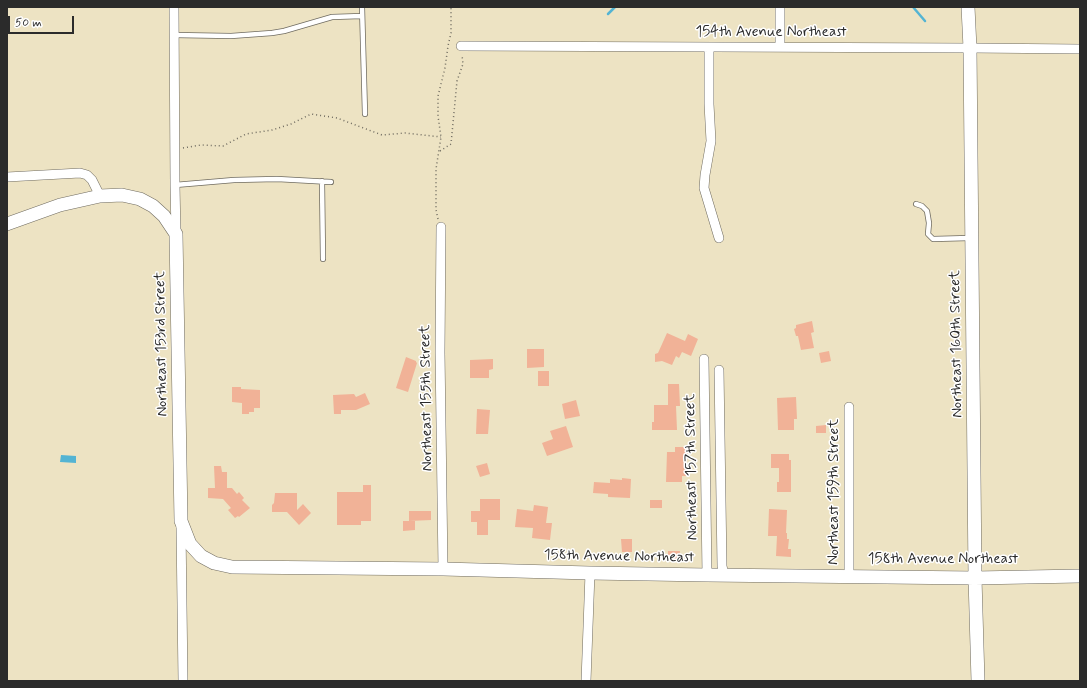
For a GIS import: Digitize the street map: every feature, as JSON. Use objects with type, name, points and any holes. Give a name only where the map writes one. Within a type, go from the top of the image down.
[{"type":"street","name":"Northeast 153rd Street","points":[[174,7],[175,185],[183,681]]},
{"type":"street","points":[[780,7],[780,47]]},
{"type":"street","name":"Northeast 160th Street","points":[[968,7],[970,48],[975,578],[978,681]]},
{"type":"street","name":"154th Avenue Northeast","points":[[461,46],[1080,49]]},
{"type":"street","points":[[709,47],[708,104],[711,141],[704,188],[719,238]]},
{"type":"street","points":[[7,177],[80,173],[87,175],[92,180],[100,196]]},
{"type":"street","points":[[7,224],[60,205],[100,196],[122,195],[140,199],[154,206],[164,216],[176,234]]},
{"type":"street","name":"Northeast 155th Street","points":[[441,227],[440,352],[443,569]]},
{"type":"street","name":"Northeast 157th Street","points":[[704,359],[708,575]]},
{"type":"street","points":[[720,370],[722,566],[724,575]]},
{"type":"street","name":"Northeast 159th Street","points":[[849,407],[849,576]]},
{"type":"street","name":"158th Avenue Northeast","points":[[181,521],[190,544],[201,556],[214,563],[232,567],[975,578],[1080,576]]},
{"type":"street","points":[[586,681],[590,573]]},
{"type":"lane","points":[[362,7],[365,114]]},
{"type":"lane","points":[[174,35],[231,36],[272,34],[332,17],[362,16]]},
{"type":"lane","points":[[175,185],[277,178],[331,182]]},
{"type":"lane","points":[[322,181],[323,259]]},
{"type":"lane","points":[[916,204],[922,206],[927,211],[929,223],[928,234],[933,239],[972,238]]},
{"type":"path","points":[[441,227],[436,210],[436,169],[441,137],[438,116],[438,96],[451,33],[451,7]]},
{"type":"path","points":[[439,151],[451,144],[457,81],[463,64],[461,46]]},
{"type":"path","points":[[175,150],[201,145],[223,146],[246,134],[272,130],[290,124],[311,114],[337,118],[382,135],[405,133],[441,137]]},
{"type":"water","points":[[61,455],[76,456],[76,463],[60,462]]},
{"type":"building","points":[[812,321],[814,332],[811,333],[814,348],[801,350],[798,336],[796,336],[794,329],[796,328],[796,325]]},
{"type":"building","points":[[667,333],[685,341],[688,334],[698,339],[691,356],[682,352],[679,358],[676,356],[672,365],[662,361],[655,362],[655,354],[658,353]]},
{"type":"building","points":[[527,349],[544,349],[544,367],[527,368]]},
{"type":"building","points":[[829,351],[831,361],[821,363],[819,353]]},
{"type":"building","points":[[406,357],[416,361],[417,363],[408,392],[396,388]]},
{"type":"building","points":[[493,359],[493,369],[489,370],[489,378],[470,378],[470,360]]},
{"type":"building","points":[[538,371],[549,371],[549,386],[538,386]]},
{"type":"building","points":[[668,384],[679,384],[680,406],[676,406],[677,430],[652,430],[652,422],[654,422],[654,405],[668,405]]},
{"type":"building","points":[[232,387],[260,390],[260,408],[254,408],[254,412],[249,412],[249,414],[242,414],[242,403],[232,402]]},
{"type":"building","points":[[365,393],[370,404],[356,410],[341,410],[341,414],[334,414],[333,395],[354,394],[356,397]]},
{"type":"building","points":[[796,397],[797,419],[794,419],[794,430],[778,430],[777,398]]},
{"type":"building","points":[[576,400],[580,416],[565,419],[562,404]]},
{"type":"building","points":[[477,409],[490,410],[488,434],[476,434]]},
{"type":"building","points":[[826,425],[826,433],[816,433],[816,426]]},
{"type":"building","points":[[566,426],[573,447],[547,456],[542,443],[553,439],[550,431]]},
{"type":"building","points":[[675,447],[688,447],[686,476],[682,476],[682,482],[666,482],[667,452],[675,452]]},
{"type":"building","points":[[771,454],[789,454],[789,460],[791,460],[791,492],[777,492],[779,468],[771,468]]},
{"type":"building","points":[[487,463],[490,474],[480,477],[476,466]]},
{"type":"building","points":[[214,466],[221,466],[222,472],[227,472],[227,488],[232,488],[237,494],[239,492],[244,498],[242,500],[250,508],[239,517],[238,516],[235,518],[228,510],[231,508],[223,499],[208,498],[208,488],[215,488]]},
{"type":"building","points":[[622,478],[631,479],[630,498],[608,497],[608,494],[593,493],[594,482],[610,483],[610,479],[622,480]]},
{"type":"building","points":[[363,485],[371,485],[371,521],[361,521],[361,525],[337,525],[337,492],[363,492]]},
{"type":"building","points":[[275,493],[297,493],[297,510],[303,504],[311,513],[299,525],[287,512],[272,512]]},
{"type":"building","points":[[480,499],[500,499],[500,520],[488,520],[488,535],[477,535],[477,522],[471,522],[471,511],[480,511]]},
{"type":"building","points":[[650,500],[662,500],[662,508],[650,508]]},
{"type":"building","points":[[534,505],[548,507],[546,523],[552,523],[550,540],[532,538],[533,528],[515,527],[517,509],[533,511]]},
{"type":"building","points":[[769,509],[787,510],[786,533],[787,539],[789,539],[788,549],[791,549],[791,557],[776,556],[777,536],[768,536]]},
{"type":"building","points":[[409,511],[431,511],[431,520],[409,521]]},
{"type":"building","points":[[403,521],[415,521],[415,530],[403,531]]},
{"type":"building","points":[[621,539],[632,539],[632,552],[622,552]]},
{"type":"building","points":[[668,551],[680,551],[679,560],[668,560]]},
{"type":"waterway","points":[[608,14],[615,7]]},
{"type":"waterway","points":[[913,7],[925,21]]}]
